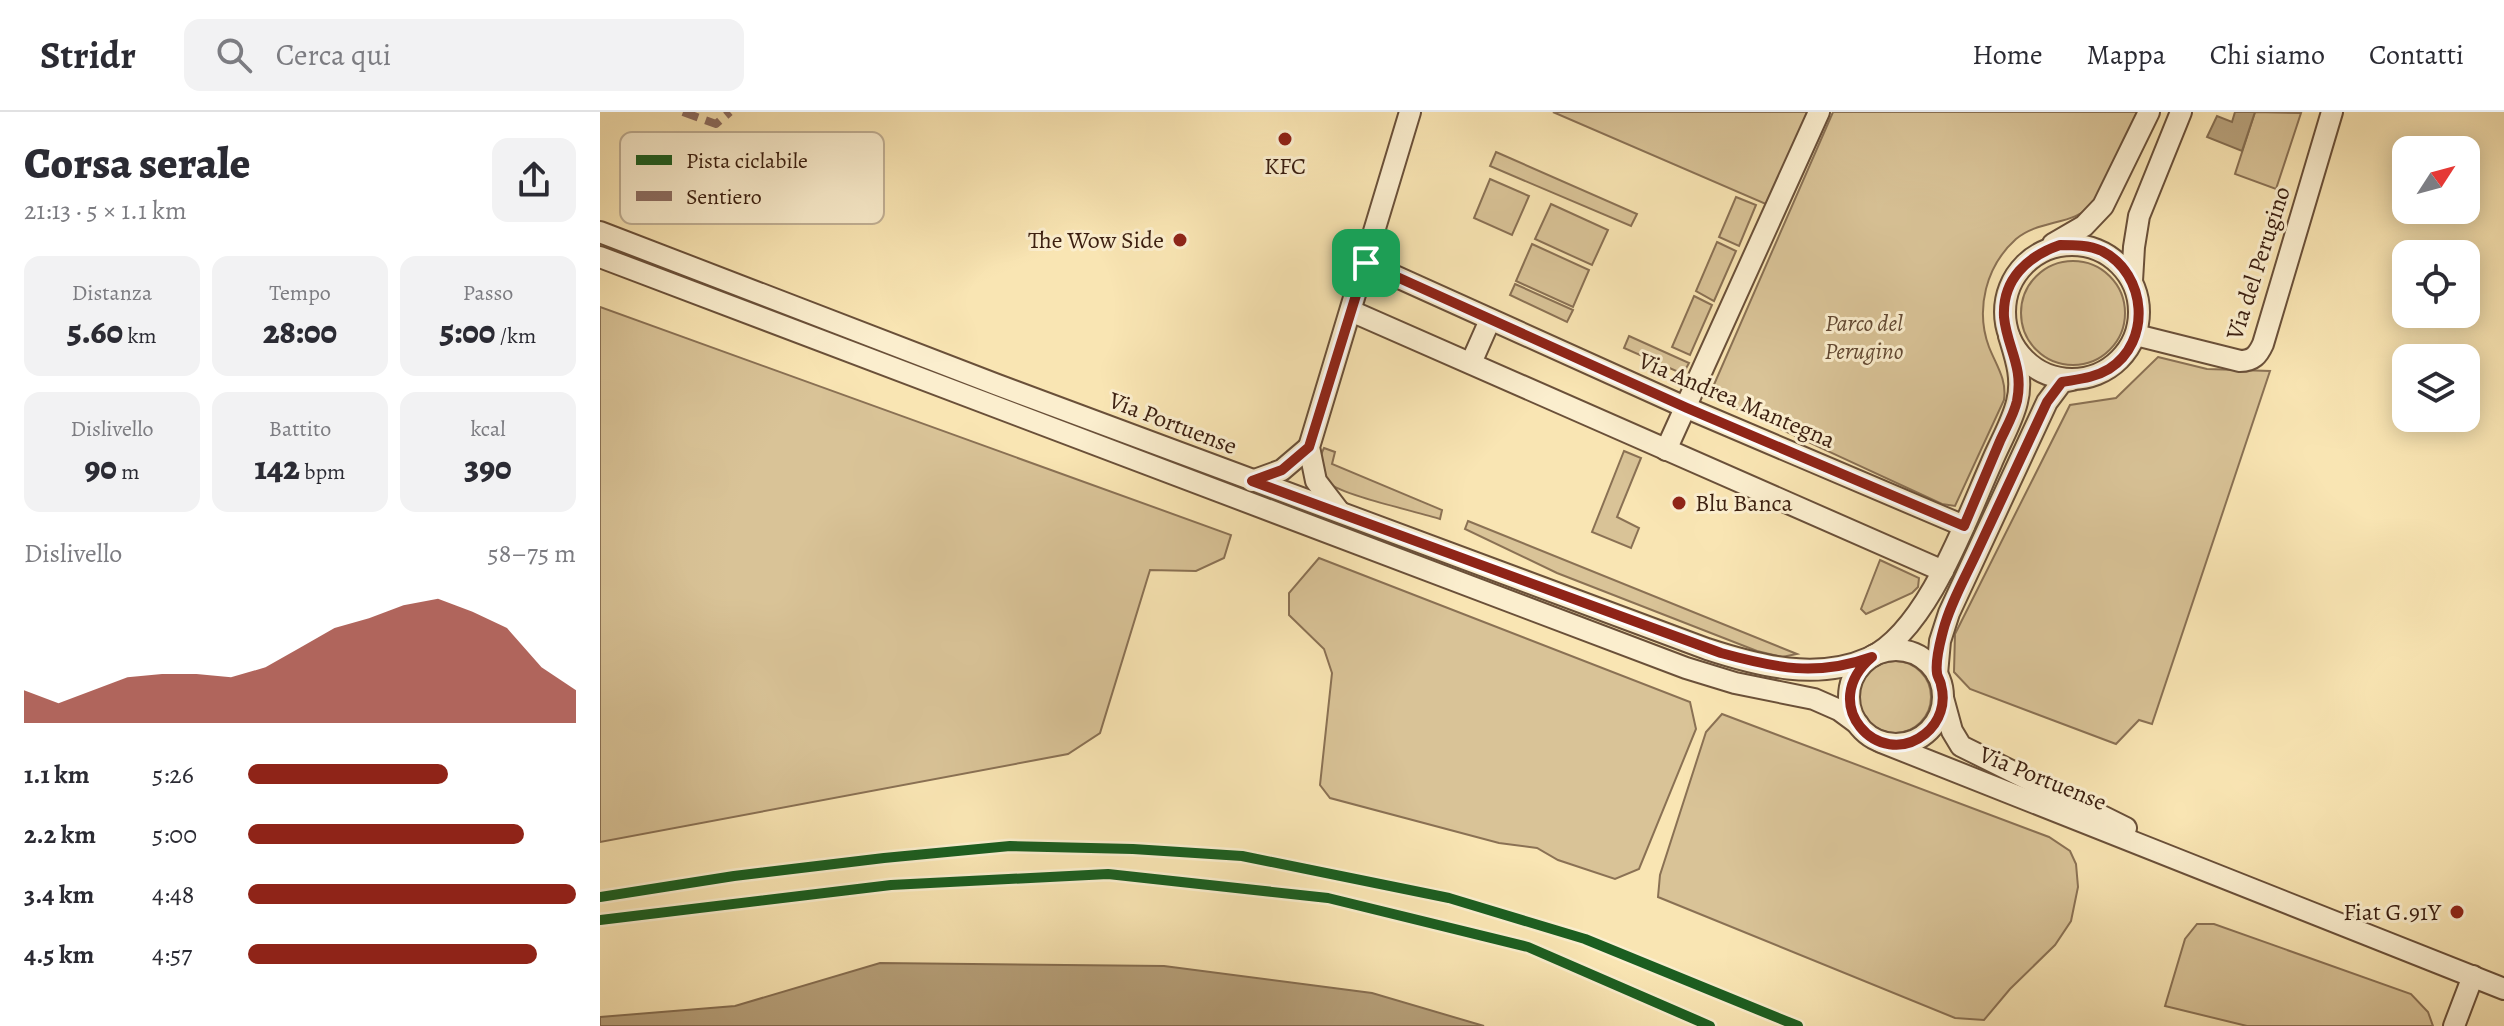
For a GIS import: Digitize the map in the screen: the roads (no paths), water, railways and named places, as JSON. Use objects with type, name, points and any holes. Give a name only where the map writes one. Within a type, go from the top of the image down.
[{"type":"street","points":[[1342,514],[1316,481],[1309,447],[1410,112]]},
{"type":"street","points":[[1666,450],[1819,112]]},
{"type":"street","points":[[2132,281],[2139,216],[2181,112]]},
{"type":"street","name":"Via del Perugino","points":[[2136,335],[2240,361],[2253,360],[2263,344],[2332,112]]},
{"type":"street","points":[[2040,252],[2060,245],[2082,245],[2102,251],[2120,264],[2132,281],[2139,302],[2136,335],[2126,353],[2111,368],[2092,377],[2062,382],[2047,402],[1949,613],[1940,641],[1937,674],[1943,698],[1941,712],[1923,736],[1896,744],[1881,742],[1868,735],[1851,710],[1849,695],[1852,680],[1860,667],[1908,623],[1943,571],[2017,403],[2020,371],[2004,317],[2012,279],[2024,264],[2040,252],[2084,226],[2103,206],[2146,119]]},
{"type":"street","name":"Via Portuense","points":[[600,232],[1252,481],[1707,649],[1744,660],[1808,670],[1841,667],[1872,657]]},
{"type":"street","name":"Via Portuense","points":[[600,257],[1686,668],[1735,683],[1814,699],[1839,710],[1858,724]]},
{"type":"street","name":"Via Andrea Mantegna","points":[[1366,263],[1687,408],[1964,526]]},
{"type":"street","points":[[1351,311],[1943,571]]},
{"type":"street","points":[[1471,363],[1490,320]]},
{"type":"street","points":[[2009,336],[2019,354],[2034,368],[2052,377],[2072,380]]},
{"type":"street","points":[[1252,481],[1282,470],[1309,447]]},
{"type":"street","points":[[1872,657],[1885,651],[1900,650],[1928,662],[1937,674]]},
{"type":"street","name":"Via Portuense","points":[[1943,698],[1949,723],[1961,746],[2101,813],[2185,862]]},
{"type":"street","name":"Via Portuense","points":[[1881,742],[2504,989]]},
{"type":"street","points":[[2454,1026],[2473,976]]},
{"type":"place","name":"KFC","points":[[1285,139]]},
{"type":"place","name":"The Wow Side","points":[[1180,240]]},
{"type":"place","name":"Blu Banca","points":[[1679,503]]},
{"type":"place","name":"Fiat G.91Y","points":[[2457,912]]},
{"type":"park label","name":"Parco del Perugino","points":[[1864,337]]}]
